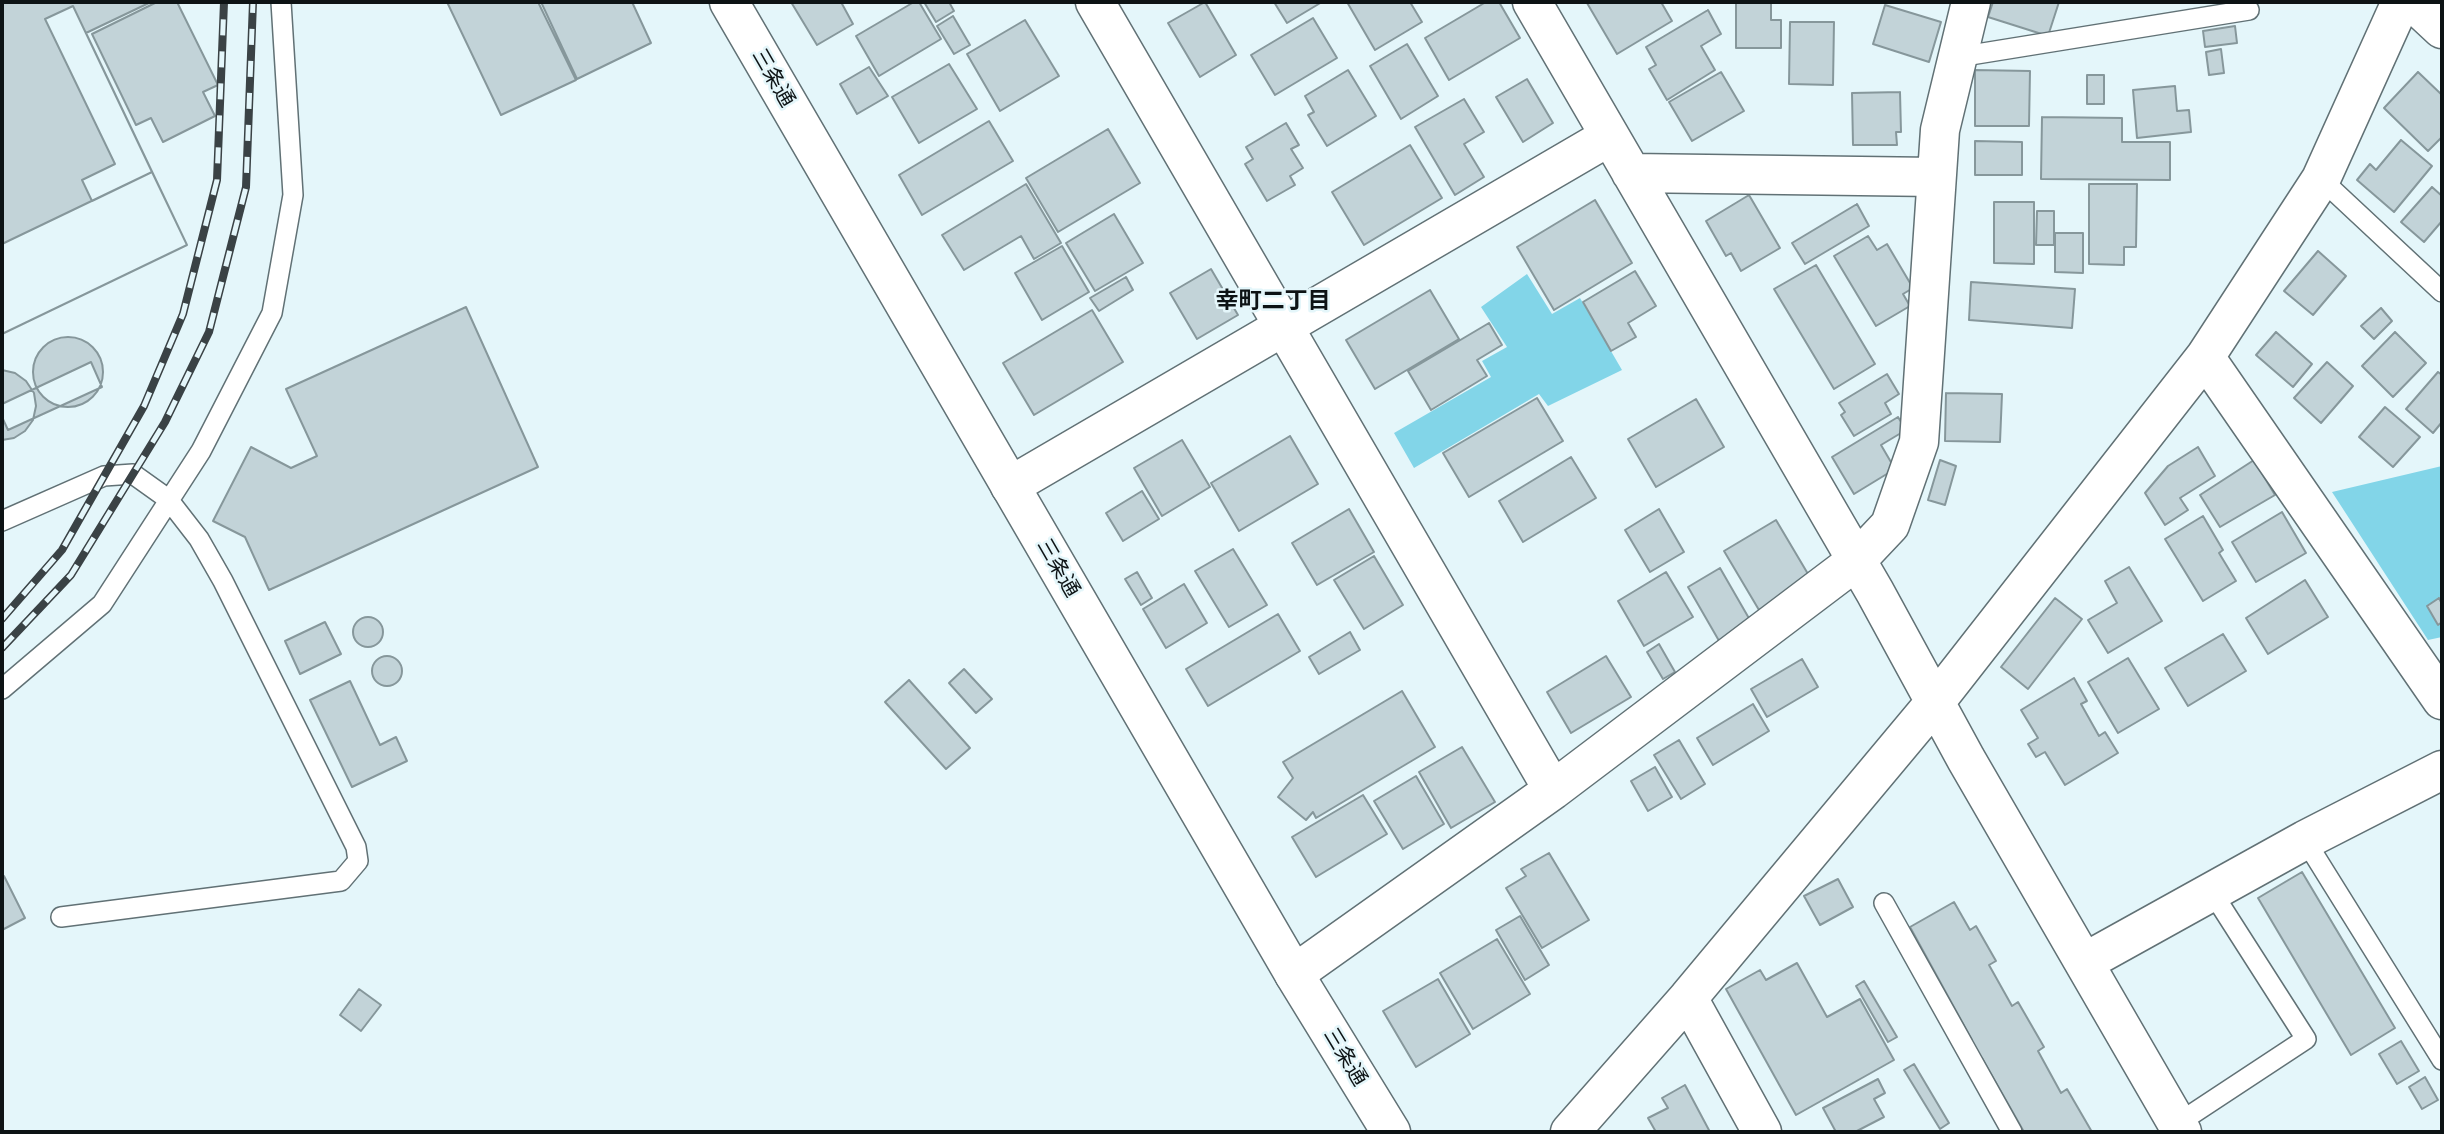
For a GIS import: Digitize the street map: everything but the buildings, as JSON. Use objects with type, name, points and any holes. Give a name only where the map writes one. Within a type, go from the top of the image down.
[{"type":"street","name":"三条通","points":[[729,2],[1294,974],[1391,1132]]},
{"type":"street","points":[[1095,2],[1553,790]]},
{"type":"street","points":[[1532,2],[1856,561],[1966,759],[2179,1128]]},
{"type":"street","points":[[1294,974],[1553,790],[1856,561],[1890,525],[1919,442],[1940,130],[1971,2]]},
{"type":"street","points":[[1570,1132],[1688,998],[1936,701],[2205,357],[2321,179],[2400,2]]},
{"type":"street","points":[[2413,2],[2442,29]]},
{"type":"street","points":[[1010,486],[1609,135]]},
{"type":"street","points":[[1632,173],[1936,177]]},
{"type":"street","points":[[2205,357],[2442,700]]},
{"type":"street","points":[[2085,962],[2305,840],[2442,770]]},
{"type":"street","points":[[1688,998],[1762,1132]]},
{"type":"lane","points":[[2,689],[102,604],[201,451],[272,313],[293,195],[281,2]]},
{"type":"lane","points":[[1958,57],[2249,10]]},
{"type":"lane","points":[[2321,179],[2442,292]]},
{"type":"lane","points":[[2,522],[104,476],[133,474],[169,499],[199,539],[223,581],[356,847],[358,860],[341,881],[61,917]]},
{"type":"lane","points":[[2305,840],[2442,1060]]},
{"type":"lane","points":[[2179,1128],[2306,1039],[2211,892]]},
{"type":"lane","points":[[1884,903],[2012,1132]]},
{"type":"shaded area","points":[[1527,274],[1552,314],[1580,298],[1622,370],[1548,406],[1539,394],[1414,468],[1394,433],[1491,377],[1482,361],[1507,347],[1481,307]]},
{"type":"shaded area","points":[[2442,466],[2442,637],[2428,640],[2332,492]]},
{"type":"railway","points":[[2,619],[62,550],[144,406],[183,314],[217,180],[224,2]]},
{"type":"railway","points":[[2,648],[71,575],[165,422],[209,332],[246,187],[253,2]]},
{"type":"district","name":"幸町二丁目","points":[[1273,301]]}]
